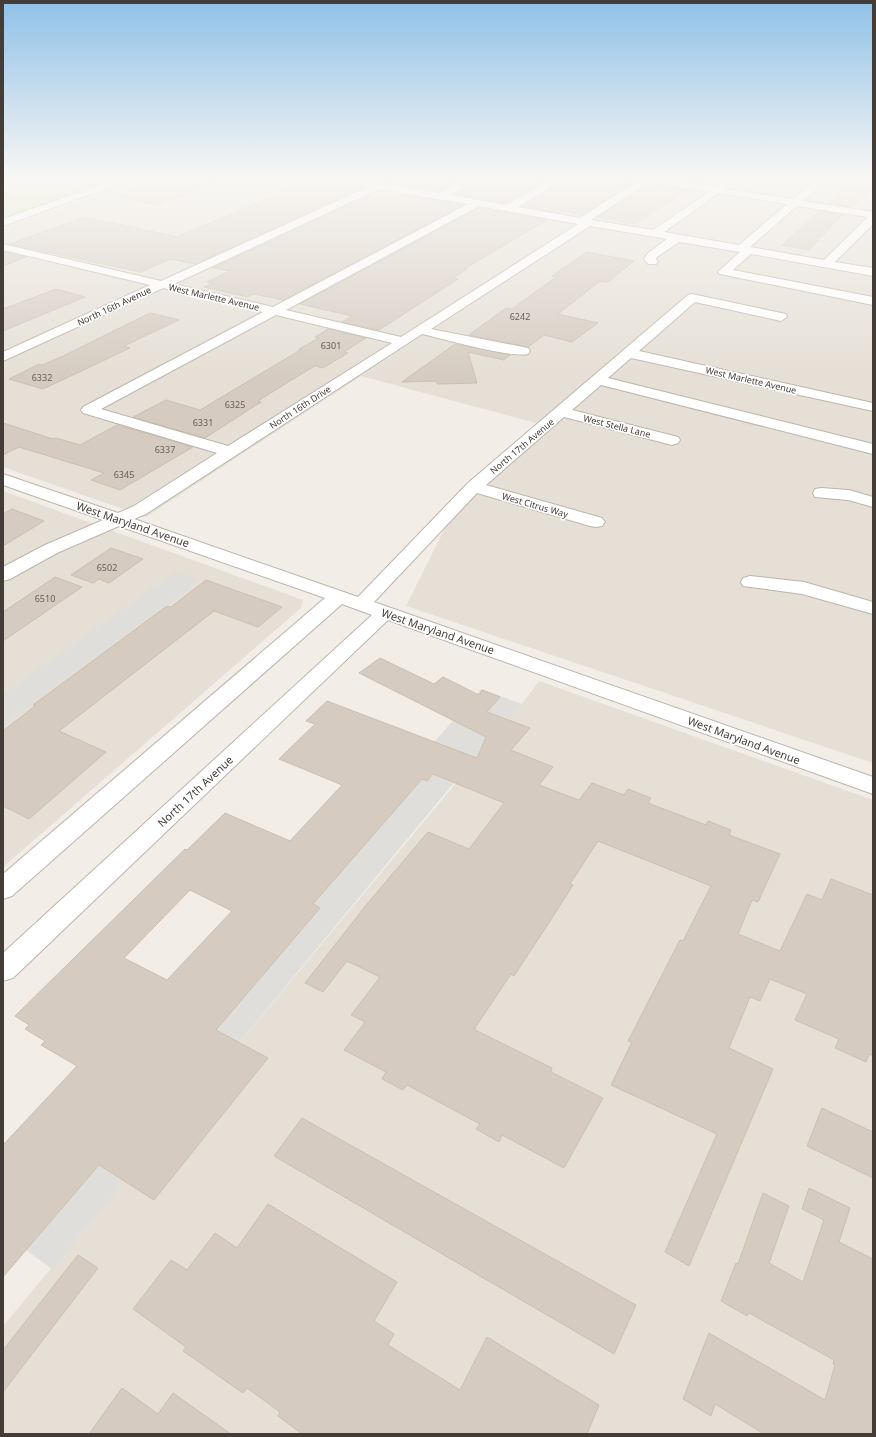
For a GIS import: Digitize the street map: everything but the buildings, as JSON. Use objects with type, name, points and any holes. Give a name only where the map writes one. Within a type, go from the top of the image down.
[{"type":"street","name":"North 16th Avenue","points":[[3,357],[248,245]]},
{"type":"street","points":[[230,452],[88,410],[400,245]]},
{"type":"street","name":"North 16th Drive","points":[[3,574],[51,549],[140,510],[549,245]]},
{"type":"street","points":[[652,262],[650,259],[652,255],[667,245]]},
{"type":"street","points":[[717,245],[873,272]]},
{"type":"street","points":[[750,245],[724,272],[873,301]]},
{"type":"street","points":[[827,264],[845,245]]},
{"type":"street","name":"West Marlette Avenue","points":[[3,247],[402,341]]},
{"type":"street","name":"North 17th Avenue","points":[[362,604],[474,487],[692,298],[781,317]]},
{"type":"street","points":[[420,330],[497,347],[523,351]]},
{"type":"street","name":"West Marlette Avenue","points":[[628,353],[873,407]]},
{"type":"street","points":[[599,380],[873,448]]},
{"type":"street","name":"West Stella Lane","points":[[562,412],[672,440]]},
{"type":"street","name":"West Maryland Avenue","points":[[8,486],[119,519],[386,612],[873,786]]},
{"type":"street","name":"West Citrus Way","points":[[474,487],[596,522]]},
{"type":"street","points":[[821,493],[848,495],[873,502]]},
{"type":"street","points":[[750,582],[804,588],[873,608]]},
{"type":"street","points":[[3,889],[339,596]]},
{"type":"street","name":"North 17th Avenue","points":[[3,970],[386,612]]},
{"type":"shaded area","points":[[3,245],[873,245],[873,269],[759,249],[741,254],[873,277],[873,763],[406,606],[465,488],[540,424],[361,376],[146,517],[3,467]]},
{"type":"shaded area","points":[[3,491],[303,600],[301,608],[3,867]]},
{"type":"shaded area","points":[[176,571],[200,580],[3,725],[3,694]]},
{"type":"shaded area","points":[[539,681],[873,800],[873,1434],[3,1434],[3,1326],[522,704]]},
{"type":"shaded area","points":[[481,689],[522,704],[447,791],[52,1269],[26,1250],[406,774]]}]
